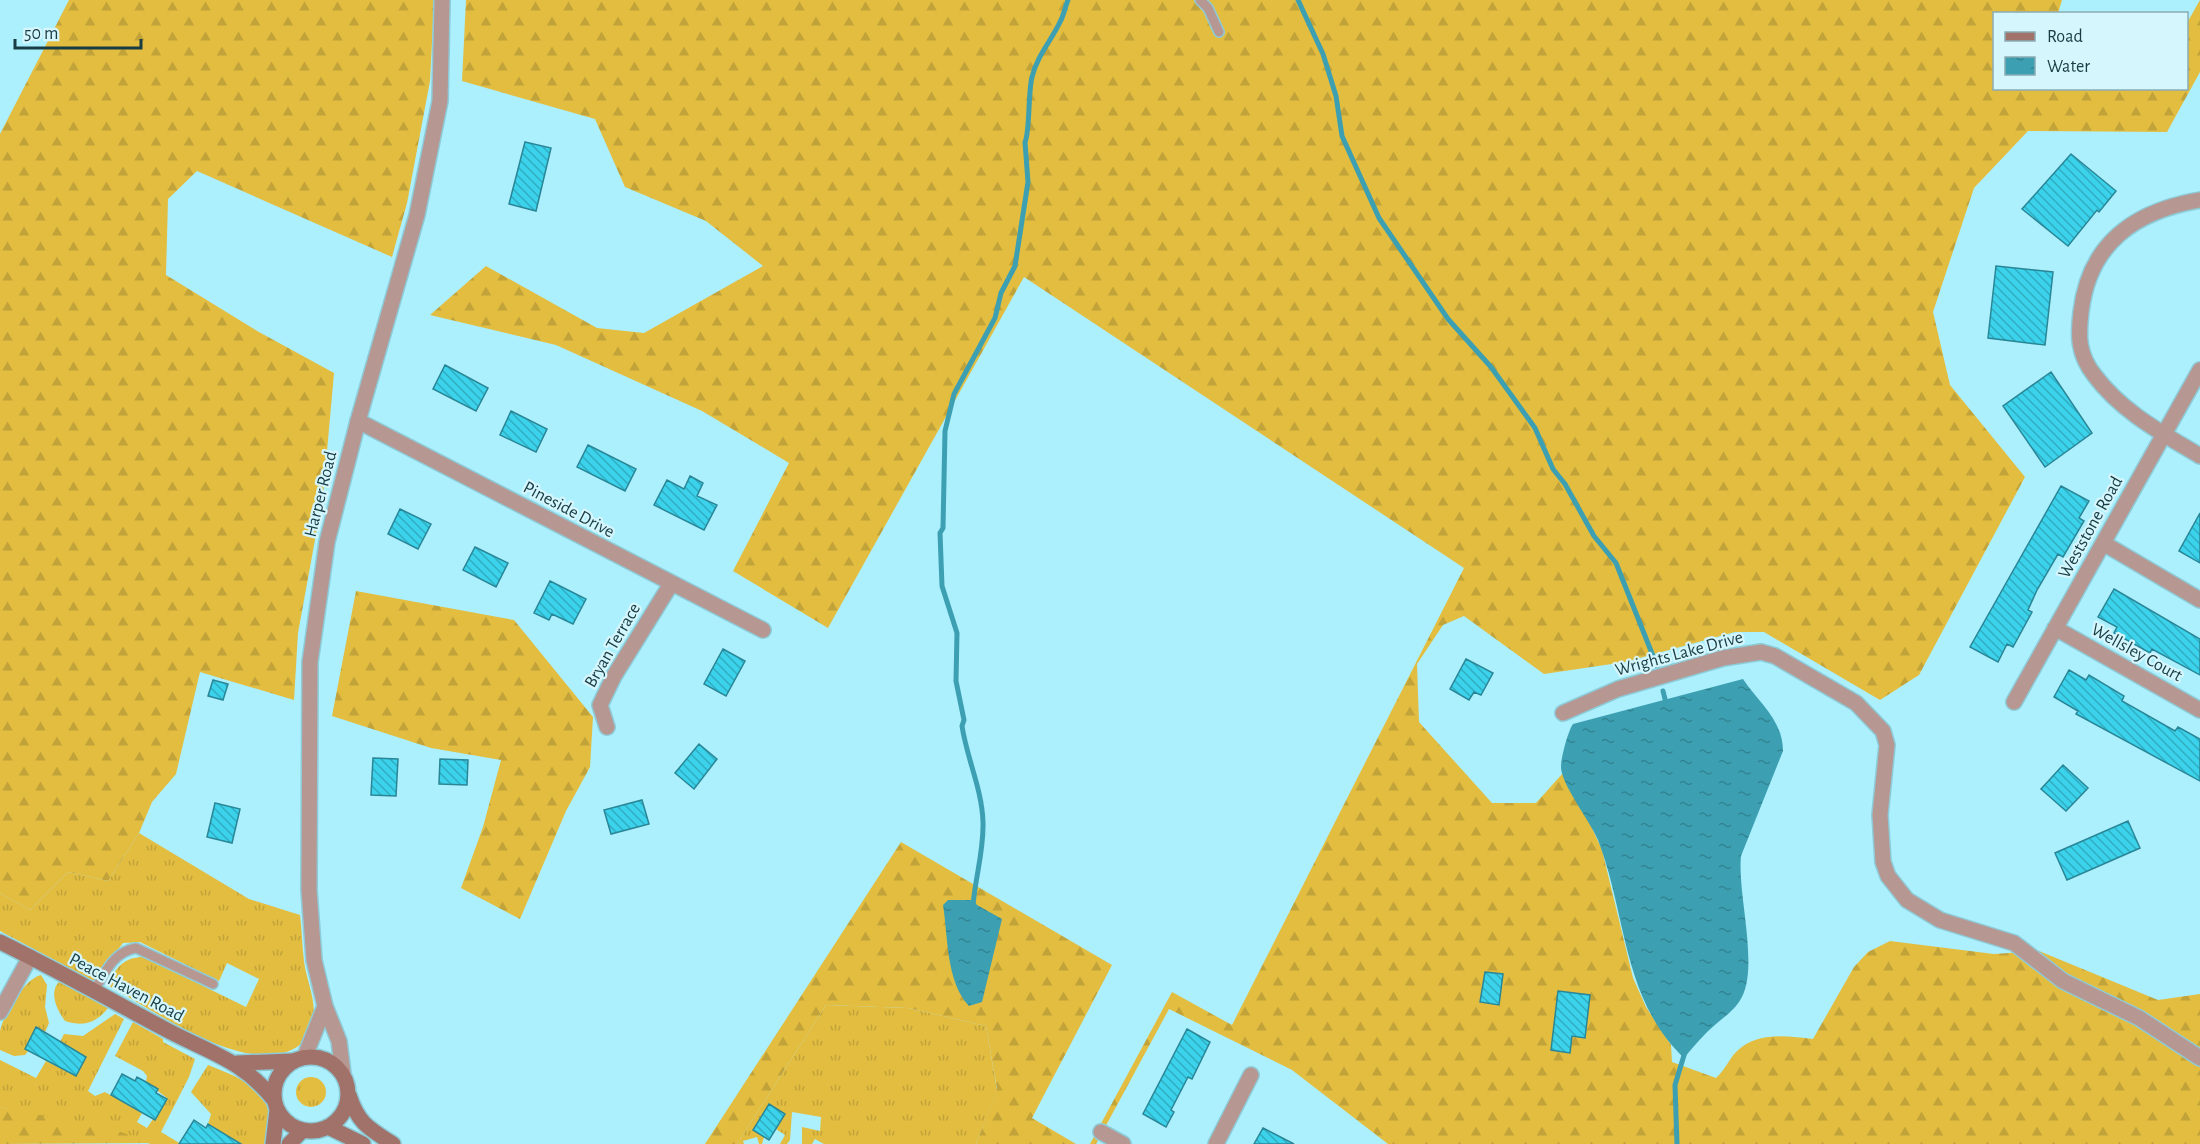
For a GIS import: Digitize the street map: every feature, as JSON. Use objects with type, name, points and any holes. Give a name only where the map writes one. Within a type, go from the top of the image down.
[{"type":"main road","name":"Peace Haven Road","points":[[0,942],[185,1040],[237,1063],[258,1081],[275,1105]]},
{"type":"main road","name":"Peace Haven Road","points":[[237,1063],[298,1059]]},
{"type":"main road","points":[[273,1144],[276,1078],[298,1059],[326,1059],[343,1073],[356,1115],[364,1125],[393,1144]]},
{"type":"main road","points":[[328,1127],[343,1113],[349,1093]]},
{"type":"main road","points":[[275,1105],[292,1126],[303,1130],[328,1127],[363,1144]]},
{"type":"main road","points":[[289,1144],[303,1130]]},
{"type":"street","name":"Harper Road","points":[[343,1073],[339,1041],[325,1006],[314,960],[309,890],[310,662],[327,542],[358,421],[417,214],[440,100],[442,0]]},
{"type":"street","points":[[2200,200],[2169,206],[2133,222],[2100,253],[2084,288],[2078,341],[2094,376],[2138,420],[2200,456]]},
{"type":"street","name":"Weststone Road","points":[[2014,702],[2200,370]]},
{"type":"street","name":"Pineside Drive","points":[[358,421],[763,630]]},
{"type":"street","points":[[2103,543],[2200,600]]},
{"type":"street","name":"Bryan Terrace","points":[[607,727],[600,705],[614,676],[671,584]]},
{"type":"street","name":"Wellsley Court","points":[[2055,628],[2200,710]]},
{"type":"street","name":"Wrights Lake Drive","points":[[1563,713],[1618,688],[1723,658],[1746,652],[1761,652],[1775,656],[1856,703],[1883,730],[1887,745],[1880,815],[1883,862],[1888,876],[1907,900],[1940,920],[2014,943],[2063,981],[2139,1018],[2200,1058]]},
{"type":"street","points":[[0,1012],[30,957]]},
{"type":"street","points":[[298,1059],[325,1006]]},
{"type":"street","points":[[1216,1144],[1251,1075]]},
{"type":"street","points":[[1101,1132],[1123,1144]]},
{"type":"lane","points":[[1200,0],[1208,8],[1219,32]]},
{"type":"lane","points":[[94,991],[115,958],[123,950],[136,948],[213,984]]},
{"type":"green space","points":[[69,0],[434,0],[434,4],[430,81],[407,203],[392,257],[197,171],[168,199],[166,275],[259,332],[334,373],[323,496],[298,633],[294,700],[200,672],[176,774],[152,802],[139,833],[108,881],[68,872],[30,910],[0,893],[0,134]]},
{"type":"green space","points":[[466,0],[2062,0],[2058,12],[1993,12],[1993,90],[2188,90],[2188,21],[2200,0],[2200,72],[2167,132],[2028,131],[1974,188],[1933,312],[1950,385],[2025,477],[1919,675],[1880,700],[1764,632],[1735,632],[1625,662],[1544,674],[1464,616],[1443,625],[1417,664],[1419,722],[1492,803],[1536,803],[1563,773],[1602,850],[1633,978],[1646,1007],[1671,1045],[1672,1062],[1716,1078],[1736,1052],[1753,1041],[1773,1037],[1813,1039],[1854,967],[1868,952],[1890,941],[1994,954],[2039,951],[2158,1000],[2200,994],[2200,1144],[1388,1144],[1292,1070],[1169,1009],[1096,1144],[1090,1144],[1172,992],[1232,1025],[1464,568],[1024,277],[828,628],[733,571],[789,463],[702,411],[556,345],[430,315],[486,266],[597,328],[644,333],[763,266],[706,221],[625,187],[595,119],[462,81]]},
{"type":"green space","points":[[356,591],[514,620],[593,717],[590,767],[566,811],[520,919],[461,888],[483,827],[501,760],[431,748],[332,716]]},
{"type":"green space","points":[[139,833],[249,899],[300,915],[304,961],[314,1013],[306,1039],[298,1046],[289,1051],[268,1055],[245,1053],[221,1046],[173,1023],[109,986],[114,973],[121,964],[137,957],[144,957],[246,1007],[259,979],[227,963],[219,981],[140,942],[123,943],[94,981],[0,931],[0,893],[30,910],[68,872],[108,881]]},
{"type":"green space","points":[[901,842],[1112,965],[1032,1118],[1076,1144],[976,1144],[997,1089],[986,1026],[908,1008],[826,1005],[737,1144],[705,1144]]},
{"type":"green space","points":[[41,975],[47,985],[45,1007],[49,1023],[45,1032],[36,1028],[25,1049],[28,1051],[25,1055],[14,1056],[0,1050],[0,1031],[10,1007],[21,990]]},
{"type":"green space","points":[[60,981],[108,1008],[99,1017],[89,1022],[78,1024],[65,1021],[59,1012],[54,996],[56,985]]},
{"type":"green space","points":[[826,1005],[908,1008],[986,1026],[997,1090],[976,1144],[824,1144],[815,1139],[812,1144],[802,1144],[802,1127],[820,1131],[821,1117],[792,1112],[790,1140],[787,1144],[780,1144],[785,1135],[776,1129],[785,1114],[769,1104],[753,1130],[764,1137],[762,1144],[759,1144],[757,1137],[743,1141],[744,1144],[737,1144]]},
{"type":"green space","points":[[115,1014],[124,1019],[88,1091],[95,1096],[105,1092],[142,1113],[137,1122],[147,1128],[153,1119],[155,1120],[167,1098],[146,1082],[147,1076],[143,1071],[115,1056],[133,1022],[163,1039],[163,1042],[195,1059],[189,1077],[161,1132],[181,1144],[151,1144],[0,1107],[0,1060],[36,1078],[46,1061],[76,1076],[85,1057],[59,1044],[64,1034],[83,1036]]},
{"type":"green space","points":[[208,1065],[247,1083],[258,1091],[269,1113],[265,1144],[234,1144],[231,1138],[208,1124],[211,1114],[191,1092]]},
{"type":"green space","points":[[311,1077],[317,1078],[325,1086],[325,1098],[317,1106],[311,1107],[305,1106],[297,1098],[296,1092],[297,1086],[305,1078]]},
{"type":"green space","points":[[0,1107],[115,1130],[152,1143],[0,1144]]},
{"type":"water","points":[[1743,679],[1775,721],[1782,740],[1783,751],[1741,856],[1748,953],[1745,989],[1734,1008],[1707,1032],[1684,1058],[1664,1035],[1648,1010],[1637,983],[1598,840],[1566,783],[1561,763],[1573,724]]},
{"type":"water","points":[[948,900],[973,900],[977,905],[1002,919],[982,1002],[969,1006],[961,996],[956,984],[949,958],[943,905]]},
{"type":"building","points":[[525,142],[551,148],[536,211],[509,204]]},
{"type":"building","points":[[2071,154],[2116,191],[2099,212],[2097,210],[2068,246],[2022,209]]},
{"type":"building","points":[[1996,266],[2053,272],[2045,345],[1988,338]]},
{"type":"building","points":[[445,365],[488,388],[476,411],[433,389]]},
{"type":"building","points":[[2051,372],[2092,433],[2045,467],[2003,406]]},
{"type":"building","points":[[511,411],[547,429],[536,452],[500,435]]},
{"type":"building","points":[[588,445],[636,469],[625,491],[577,467]]},
{"type":"building","points":[[690,476],[703,483],[697,496],[717,505],[704,530],[654,505],[667,480],[684,489]]},
{"type":"building","points":[[2061,486],[2089,501],[2079,518],[2084,521],[2063,557],[2058,554],[2037,590],[2028,610],[2032,612],[2013,647],[2007,644],[1998,662],[1970,647]]},
{"type":"building","points":[[400,509],[431,524],[418,549],[388,534]]},
{"type":"building","points":[[2200,513],[2200,563],[2179,551]]},
{"type":"building","points":[[475,547],[508,563],[496,587],[463,570]]},
{"type":"building","points":[[550,581],[586,599],[573,624],[552,614],[549,620],[534,613]]},
{"type":"building","points":[[2114,589],[2200,639],[2200,675],[2152,649],[2150,653],[2114,633],[2117,627],[2098,617]]},
{"type":"building","points":[[723,649],[745,661],[726,696],[704,684]]},
{"type":"building","points":[[1466,659],[1493,673],[1481,695],[1474,692],[1469,700],[1450,689]]},
{"type":"building","points":[[2069,670],[2086,680],[2089,675],[2124,696],[2122,701],[2175,731],[2178,727],[2200,739],[2200,781],[2076,714],[2078,711],[2054,697]]},
{"type":"building","points":[[213,680],[228,684],[223,700],[208,696]]},
{"type":"building","points":[[699,744],[717,759],[694,789],[675,773]]},
{"type":"building","points":[[373,758],[398,759],[396,796],[371,795]]},
{"type":"building","points":[[440,759],[468,760],[467,785],[439,784]]},
{"type":"building","points":[[2063,765],[2088,788],[2066,811],[2041,789]]},
{"type":"building","points":[[642,800],[649,824],[611,834],[604,810]]},
{"type":"building","points":[[215,803],[240,809],[232,843],[207,837]]},
{"type":"building","points":[[2128,821],[2140,848],[2067,880],[2055,853]]},
{"type":"building","points":[[1485,972],[1503,974],[1499,1005],[1480,1002]]},
{"type":"building","points":[[1558,991],[1590,995],[1585,1038],[1572,1036],[1570,1053],[1551,1050]]},
{"type":"building","points":[[36,1027],[86,1057],[76,1076],[25,1049]]},
{"type":"building","points":[[1187,1029],[1210,1042],[1192,1079],[1188,1077],[1171,1110],[1174,1112],[1166,1127],[1143,1114]]},
{"type":"building","points":[[122,1074],[135,1081],[137,1077],[158,1089],[156,1093],[167,1099],[155,1120],[111,1095]]},
{"type":"building","points":[[769,1104],[785,1114],[769,1140],[753,1130]]},
{"type":"building","points":[[194,1120],[206,1128],[208,1124],[241,1144],[179,1144]]},
{"type":"building","points":[[1263,1128],[1294,1144],[1254,1144]]},
{"type":"waterway","points":[[973,906],[983,822],[980,798],[962,726],[964,720],[956,681],[957,633],[942,586],[940,533],[943,528],[945,431],[954,394],[995,318],[1001,293],[1015,266],[1028,182],[1025,142],[1032,77],[1068,0]]},
{"type":"waterway","points":[[1298,0],[1323,54],[1336,96],[1342,136],[1379,218],[1448,319],[1491,367],[1535,428],[1553,469],[1565,484],[1594,536],[1616,563],[1657,666]]},
{"type":"waterway","points":[[1663,691],[1666,703]]},
{"type":"waterway","points":[[1677,1144],[1675,1085],[1685,1052]]}]
